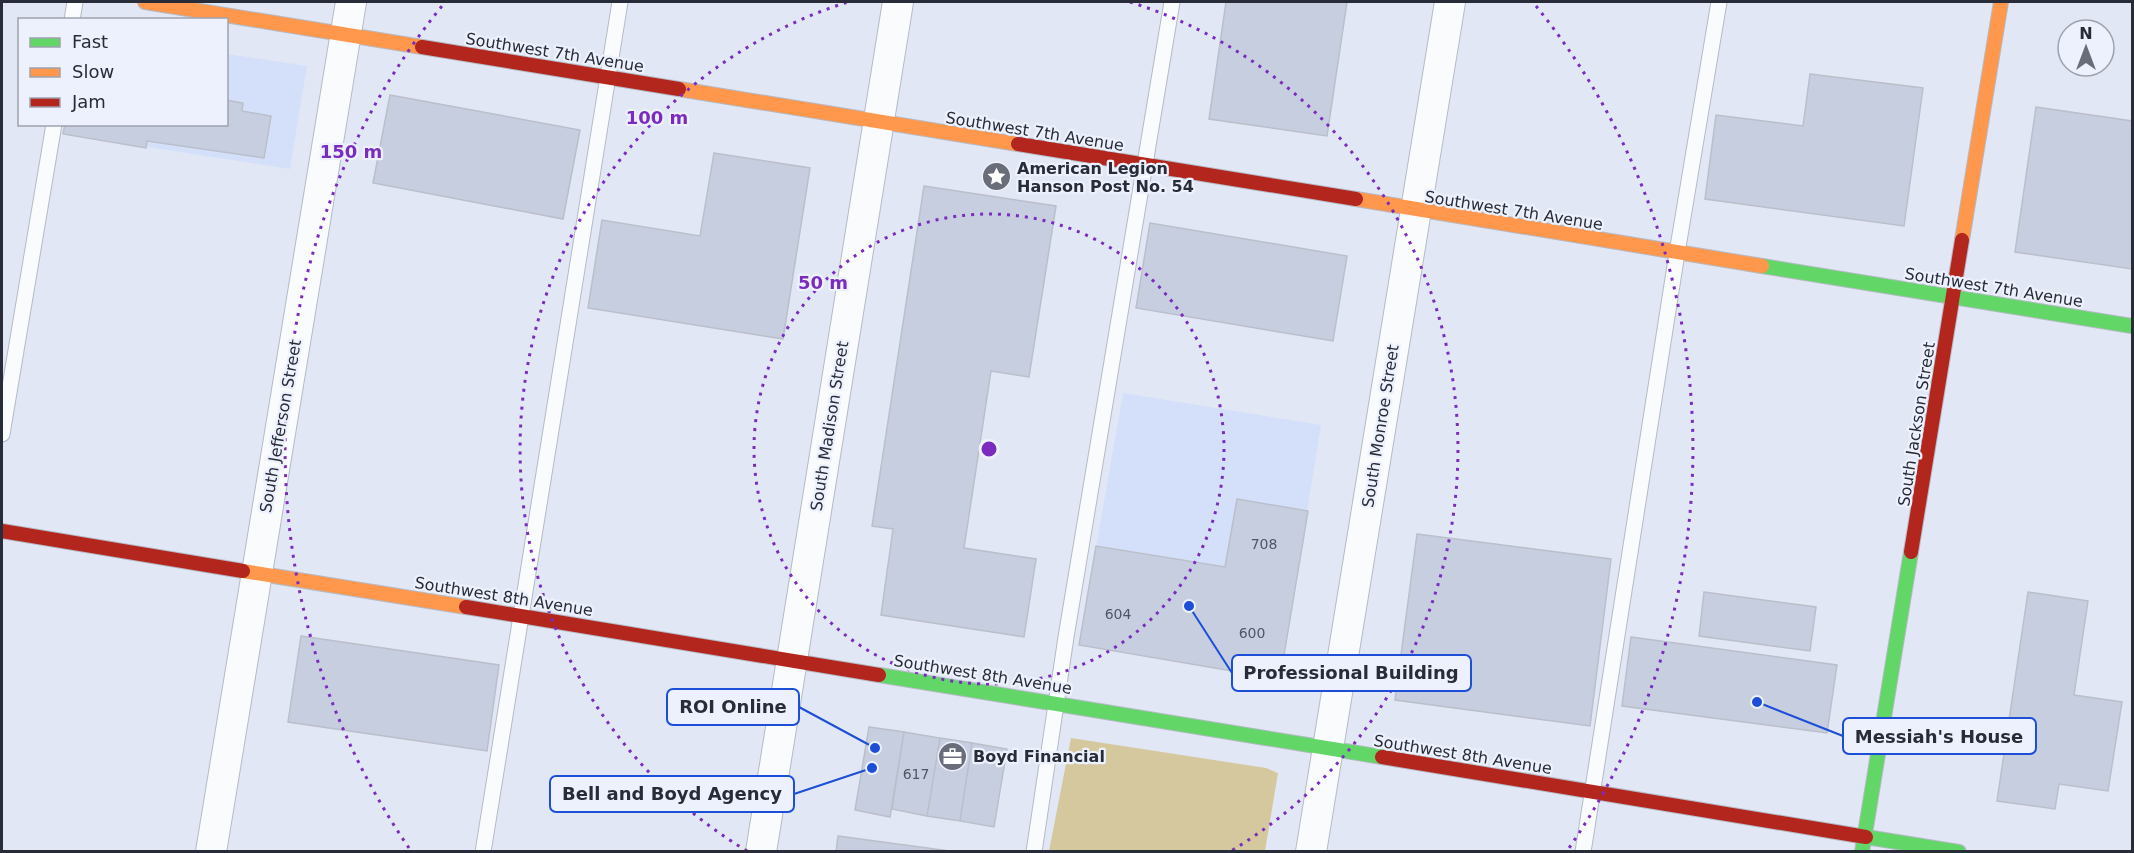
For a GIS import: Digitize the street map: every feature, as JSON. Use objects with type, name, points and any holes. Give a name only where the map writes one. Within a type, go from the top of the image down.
[{"type":"main road","name":"Southwest 7th Avenue","points":[[145,2],[2133,326]]},
{"type":"main road","name":"South Jackson Street","points":[[1862,852],[2001,2]]},
{"type":"main road","name":"Southwest 8th Avenue","points":[[2,531],[1959,852]]},
{"type":"street","name":"South Jefferson Street","points":[[211,852],[351,2]]},
{"type":"street","name":"South Madison Street","points":[[761,852],[898,2]]},
{"type":"street","name":"South Monroe Street","points":[[1311,852],[1450,2]]},
{"type":"lane","points":[[72,18],[75,2]]},
{"type":"lane","points":[[483,852],[620,2]]},
{"type":"lane","points":[[1034,852],[1172,2]]},
{"type":"lane","points":[[1583,852],[1677,253],[1719,2]]},
{"type":"lane","points":[[2,434],[54,126]]},
{"type":"shaded area","points":[[228,54],[307,66],[290,169],[63,134],[65,126],[228,126]]},
{"type":"shaded area","points":[[1123,393],[1321,425],[1280,679],[1079,645]]},
{"type":"shaded area","points":[[1071,738],[1266,768],[1278,773],[1265,851],[1049,851]]},
{"type":"building","points":[[1226,2],[1347,2],[1327,136],[1209,119]]},
{"type":"building","points":[[1810,74],[1923,88],[1904,226],[1705,199],[1716,115],[1803,126]]},
{"type":"building","points":[[390,95],[580,130],[563,219],[373,183]]},
{"type":"building","points":[[228,100],[243,103],[242,111],[271,116],[264,158],[147,141],[146,148],[63,134],[65,126],[228,126]]},
{"type":"building","points":[[2036,107],[2132,121],[2132,269],[2015,252]]},
{"type":"building","points":[[714,153],[810,168],[783,339],[588,308],[602,220],[700,236]]},
{"type":"building","points":[[924,186],[1056,206],[1029,377],[991,371],[964,548],[1036,559],[1024,637],[881,615],[893,529],[872,526]]},
{"type":"building","points":[[1150,223],[1347,256],[1333,341],[1136,308]]},
{"type":"building","points":[[1237,499],[1308,511],[1280,679],[1079,645],[1096,546],[1225,567]]},
{"type":"building","points":[[1417,534],[1611,559],[1590,726],[1395,700]]},
{"type":"building","points":[[1704,592],[1816,607],[1810,651],[1699,636]]},
{"type":"building","points":[[2028,592],[2088,601],[2074,695],[2122,702],[2108,791],[2059,784],[2055,809],[1997,801]]},
{"type":"building","points":[[301,636],[499,665],[487,751],[288,722]]},
{"type":"building","points":[[1631,637],[1837,665],[1827,733],[1622,706]]},
{"type":"building","points":[[869,727],[904,732],[890,817],[855,810]]},
{"type":"building","points":[[904,732],[940,738],[927,816],[892,809]]},
{"type":"building","points":[[940,738],[972,743],[960,821],[927,816]]},
{"type":"building","points":[[972,743],[1007,749],[994,827],[960,821]]},
{"type":"building","points":[[838,836],[957,852],[836,852]]},
{"type":"traffic: fast","points":[[1762,266],[2132,326]]},
{"type":"traffic: fast","points":[[1862,852],[1911,552]]},
{"type":"traffic: fast","points":[[879,675],[1382,757]]},
{"type":"traffic: fast","points":[[1866,837],[1959,852]]},
{"type":"traffic: slow","points":[[145,2],[422,47]]},
{"type":"traffic: slow","points":[[1962,240],[2001,2]]},
{"type":"traffic: slow","points":[[679,89],[1018,144]]},
{"type":"traffic: slow","points":[[1356,199],[1762,266]]},
{"type":"traffic: slow","points":[[243,571],[466,607]]},
{"type":"traffic: jam","points":[[422,47],[679,89]]},
{"type":"traffic: jam","points":[[1018,144],[1356,199]]},
{"type":"traffic: jam","points":[[1911,552],[1962,240]]},
{"type":"traffic: jam","points":[[2,531],[243,571]]},
{"type":"traffic: jam","points":[[466,607],[879,675]]},
{"type":"traffic: jam","points":[[1382,757],[1866,837]]},
{"type":"place","name":"American Legion Hanson Post No. 54","points":[[996,177]]},
{"type":"place","name":"Professional Building","points":[[1189,606]]},
{"type":"place","name":"Messiah's House","points":[[1757,702]]},
{"type":"place","name":"ROI Online","points":[[875,748]]},
{"type":"place","name":"Boyd Financial","points":[[952,756]]},
{"type":"place","name":"Bell and Boyd Agency","points":[[872,768]]}]
